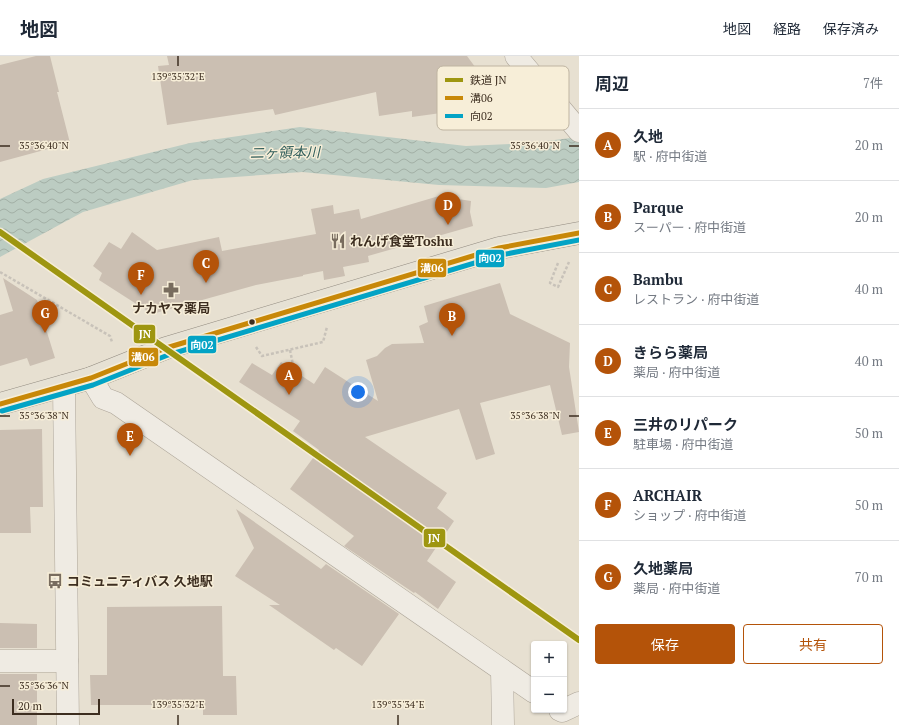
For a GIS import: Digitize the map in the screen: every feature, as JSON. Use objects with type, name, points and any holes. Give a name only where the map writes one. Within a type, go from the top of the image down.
[{"type":"main road","points":[[0,404],[91,378],[166,348],[499,248],[579,233]]},
{"type":"street","points":[[516,56],[533,64]]},
{"type":"street","points":[[569,116],[579,131]]},
{"type":"street","points":[[91,378],[103,398],[116,403],[531,690]]},
{"type":"street","points":[[64,386],[68,725]]},
{"type":"street","points":[[0,661],[68,661]]},
{"type":"street","points":[[502,670],[503,725]]},
{"type":"street","points":[[567,709],[579,703]]},
{"type":"path","points":[[561,257],[550,283],[558,287],[570,260]]},
{"type":"path","points":[[0,272],[110,336],[120,367]]},
{"type":"path","points":[[255,344],[262,356],[324,342],[328,322]]},
{"type":"path","points":[[290,350],[294,370]]},
{"type":"water","name":"二ヶ領本川","points":[[300,127],[466,146],[530,143],[579,137],[579,182],[546,188],[439,185],[302,172],[193,180],[83,212],[0,257],[0,199],[43,179],[190,143]]},
{"type":"building","points":[[36,56],[50,56],[59,92],[57,92],[70,143],[0,162],[0,65]]},
{"type":"building","points":[[167,56],[467,56],[474,66],[437,66],[437,114],[412,117],[412,111],[379,116],[376,92],[275,115],[273,109],[167,125],[158,66],[169,65]]},
{"type":"building","points":[[439,196],[471,201],[470,212],[473,226],[368,256],[369,262],[343,267],[345,276],[324,280],[323,271],[256,285],[152,314],[99,280],[102,273],[93,266],[109,242],[121,249],[132,232],[157,250],[219,237],[222,251],[316,234],[311,209],[333,205],[334,214],[359,209],[361,219]]},
{"type":"building","points":[[3,278],[37,300],[55,358],[30,366],[27,358],[0,366],[0,315],[13,311]]},
{"type":"building","points":[[500,283],[510,314],[570,343],[569,367],[579,432],[562,435],[550,385],[480,403],[495,454],[476,460],[459,409],[365,437],[447,493],[437,508],[454,521],[427,561],[456,582],[438,609],[415,592],[414,593],[344,546],[354,536],[290,489],[319,450],[293,431],[300,421],[239,382],[252,363],[272,375],[281,362],[314,384],[325,367],[378,401],[366,360],[377,356],[385,348],[392,344],[424,343],[419,326],[428,322],[424,306]]},
{"type":"building","points":[[42,429],[43,507],[30,507],[31,533],[0,533],[0,430]]},
{"type":"building","points":[[236,509],[321,569],[326,564],[399,614],[362,666],[336,648],[334,650],[269,605],[280,605],[235,576],[254,548]]},
{"type":"building","points":[[222,606],[223,676],[236,676],[237,715],[203,715],[203,707],[164,708],[164,705],[91,705],[90,675],[107,675],[107,607]]},
{"type":"building","points":[[0,623],[37,624],[37,648],[0,648]]},
{"type":"building","points":[[0,674],[37,674],[37,725],[0,725]]},
{"type":"rail line","name":"JN","points":[[0,232],[579,640]]},
{"type":"transit line","name":"溝06","points":[[0,404],[91,378],[166,348],[499,248],[579,233]]},
{"type":"transit line","name":"向02","points":[[2,411],[93,385],[168,355],[501,255],[579,240]]},
{"type":"place","name":"きらら薬局","points":[[448,225]]},
{"type":"place","name":"れんげ食堂Toshu","points":[[338,241]]},
{"type":"place","name":"Bambu","points":[[206,283]]},
{"type":"place","name":"ナカヤマ薬局","points":[[171,290]]},
{"type":"place","name":"ARCHAIR","points":[[141,295]]},
{"type":"place","name":"久地薬局","points":[[45,333]]},
{"type":"place","name":"Parque","points":[[452,336]]},
{"type":"place","name":"久地","points":[[289,395]]},
{"type":"place","name":"三井のリパーク","points":[[130,456]]},
{"type":"place","name":"コミュニティバス 久地駅","points":[[55,581]]}]
